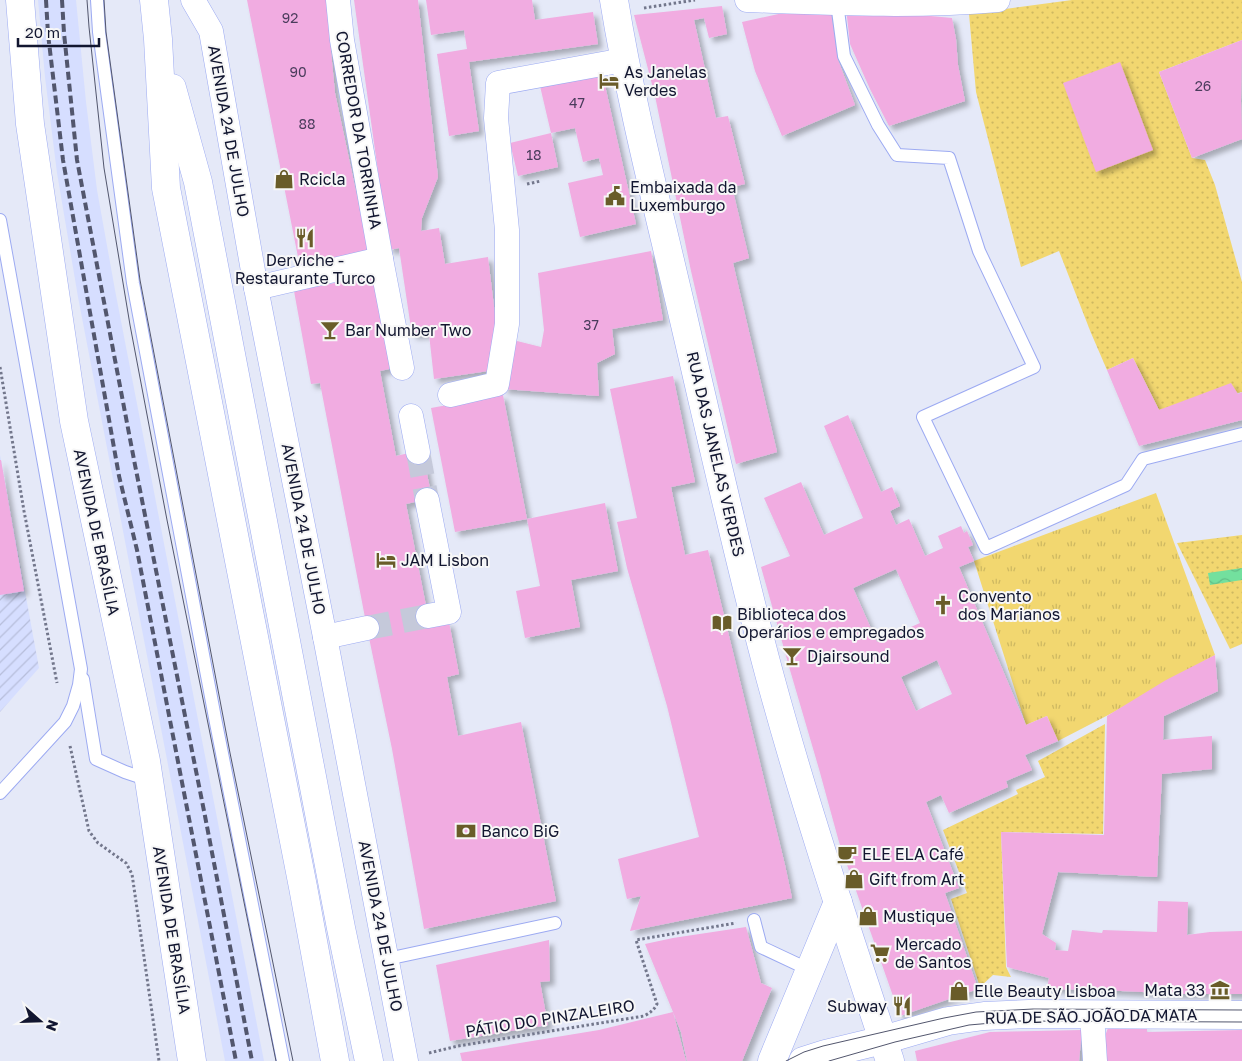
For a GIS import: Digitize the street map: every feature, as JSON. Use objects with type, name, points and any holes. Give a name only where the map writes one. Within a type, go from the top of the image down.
[{"type":"street","name":"AVENIDA DE BRASÍLIA","points":[[20,0],[30,124],[74,421],[146,761],[192,1061]]},
{"type":"street","points":[[154,0],[158,39],[166,188],[302,877],[335,1061]]},
{"type":"street","name":"AVENIDA 24 DE JULHO","points":[[194,0],[212,30],[256,288],[406,1060]]},
{"type":"street","name":"CORREDOR DA TORRINHA","points":[[338,0],[342,40],[402,368]]},
{"type":"street","points":[[747,0],[958,4],[998,0]]},
{"type":"street","name":"RUA DAS JANELAS VERDES","points":[[615,6],[624,60],[716,459],[770,677],[802,788],[887,1050]]},
{"type":"street","points":[[158,39],[198,182],[340,928],[369,1061]]},
{"type":"street","points":[[450,395],[497,384],[507,324],[507,230],[496,118],[498,83],[624,60]]},
{"type":"street","points":[[256,288],[381,259]]},
{"type":"street","points":[[411,416],[418,452]]},
{"type":"street","points":[[427,500],[449,612],[428,616]]},
{"type":"street","points":[[325,637],[368,628]]},
{"type":"street","points":[[772,1061],[838,902]]},
{"type":"street","name":"RUA DE SÃO JOÃO DA MATA","points":[[803,1061],[825,1054],[887,1050],[948,1021],[984,1016],[1029,1014],[1242,1015]]},
{"type":"street","points":[[1092,1014],[1094,1061]]},
{"type":"lane","points":[[97,0],[99,32],[133,283],[215,718],[283,1061]]},
{"type":"lane","points":[[837,2],[844,56],[878,126],[897,155],[949,158],[979,251],[1034,367],[924,417],[986,548],[1126,485],[1144,459],[1242,434]]},
{"type":"lane","points":[[0,220],[96,759],[149,780]]},
{"type":"lane","points":[[0,793],[65,722],[73,706],[81,669]]},
{"type":"lane","points":[[754,920],[761,947],[810,970]]},
{"type":"lane","points":[[387,959],[555,923]]},
{"type":"path","points":[[615,6],[695,0]]},
{"type":"path","points":[[0,366],[24,511],[58,689]]},
{"type":"path","points":[[76,774],[89,831],[98,842],[126,863],[132,874],[158,1061]]},
{"type":"path","name":"PÁTIO DO PINZALEIRO","points":[[406,1060],[458,1046],[644,1016],[651,1012],[657,1004],[636,940],[754,920]]},
{"type":"shaded area","points":[[38,0],[76,0],[97,190],[264,1061],[225,1061],[78,297],[57,173]]},
{"type":"shaded area","points":[[0,455],[39,668],[0,712]]},
{"type":"green space","points":[[1072,0],[1242,0],[1242,40],[1159,72],[1192,158],[1205,160],[1215,185],[1242,282],[1242,392],[1159,410],[1133,358],[1107,370],[1059,251],[1021,267],[976,92],[969,14]]},
{"type":"green space","points":[[1156,493],[1215,655],[1058,741],[1047,716],[1026,725],[974,561]]},
{"type":"green space","points":[[1242,535],[1242,644],[1230,649],[1177,543]]},
{"type":"green space","points":[[1105,724],[1103,834],[1001,832],[1006,967],[1011,977],[993,975],[980,987],[951,899],[967,893],[943,830],[1018,794],[1016,790],[1045,777],[1038,761]]},
{"type":"water","points":[[1242,568],[1242,580],[1210,585],[1208,573]]},
{"type":"building","points":[[247,0],[326,0],[335,93],[369,253],[301,272]]},
{"type":"building","points":[[354,0],[418,0],[438,177],[422,218],[421,231],[439,228],[445,264],[488,257],[495,315],[499,317],[495,370],[434,379],[429,334],[412,335],[399,248],[389,250]]},
{"type":"building","points":[[426,0],[532,0],[535,20],[593,12],[598,44],[469,62],[479,131],[449,136],[437,54],[467,49],[464,30],[431,35]]},
{"type":"building","points":[[722,6],[727,34],[709,38],[704,18],[694,20],[716,118],[728,116],[745,184],[732,187],[749,258],[733,263],[777,452],[736,464],[691,271],[655,96],[634,15]]},
{"type":"building","points":[[830,7],[838,60],[855,105],[782,136],[755,71],[742,22],[792,11]]},
{"type":"building","points":[[846,8],[952,18],[965,101],[889,126],[850,44]]},
{"type":"building","points":[[1242,40],[1242,139],[1192,158],[1159,72]]},
{"type":"building","points":[[1120,62],[1153,150],[1096,172],[1063,83]]},
{"type":"building","points":[[602,72],[636,224],[580,237],[568,183],[603,175],[599,158],[583,162],[575,128],[551,133],[540,86]]},
{"type":"building","points":[[551,133],[558,167],[518,176],[510,143]]},
{"type":"building","points":[[651,251],[663,320],[612,329],[615,354],[597,363],[599,396],[503,389],[513,340],[541,347],[544,330],[538,273]]},
{"type":"building","points":[[380,274],[398,367],[380,371],[396,456],[422,450],[432,498],[406,504],[430,626],[449,622],[459,674],[447,677],[458,736],[521,722],[556,901],[424,929],[392,749],[320,383],[311,384],[294,291]]},
{"type":"building","points":[[1133,358],[1159,410],[1231,383],[1238,394],[1242,392],[1242,420],[1139,446],[1107,370]]},
{"type":"building","points":[[673,376],[695,482],[671,487],[685,555],[708,550],[792,898],[630,931],[641,896],[627,899],[618,859],[699,837],[667,706],[627,568],[617,522],[637,518],[610,389]]},
{"type":"building","points":[[503,395],[527,519],[455,532],[431,408]]},
{"type":"building","points":[[848,415],[881,492],[892,487],[900,506],[890,511],[896,525],[909,519],[925,556],[943,548],[938,536],[961,526],[964,533],[967,531],[973,545],[968,547],[974,561],[959,567],[1026,725],[1047,716],[1058,741],[1025,755],[1032,770],[1006,781],[1008,787],[949,813],[941,795],[926,802],[959,888],[945,893],[978,989],[900,1016],[839,842],[761,567],[790,556],[764,498],[801,482],[824,535],[863,518],[824,426]],"holes":[[[896,569],[920,623],[877,642],[853,588]],[[937,660],[952,694],[916,711],[901,677]]]},
{"type":"building","points":[[0,460],[24,591],[0,595]]},
{"type":"building","points":[[605,503],[618,571],[571,580],[580,627],[525,638],[516,591],[540,586],[527,519]]},
{"type":"building","points":[[1215,655],[1218,691],[1164,716],[1163,740],[1212,736],[1212,769],[1162,774],[1157,877],[1058,872],[1042,934],[1056,943],[1055,950],[1068,951],[1072,930],[1102,933],[1103,930],[1157,932],[1158,901],[1188,902],[1187,935],[1242,931],[1242,994],[1047,989],[1049,978],[1007,967],[1001,832],[1104,835],[1107,716],[1166,680]]},
{"type":"building","points":[[746,927],[761,983],[772,988],[742,1061],[687,1061],[681,1032],[645,944]]},
{"type":"building","points":[[549,940],[550,981],[540,982],[548,1025],[450,1041],[436,965]]},
{"type":"building","points":[[673,1012],[686,1061],[462,1061],[460,1053],[599,1030]]},
{"type":"building","points":[[1108,1028],[1147,1029],[1147,1032],[1242,1030],[1242,1061],[1099,1061],[1100,1049]]},
{"type":"building","points":[[1082,1030],[1079,1061],[917,1061],[915,1051],[990,1032]]},
{"type":"tunnel","points":[[418,452],[427,500]]},
{"type":"tunnel","points":[[367,628],[428,616]]},
{"type":"tram line","points":[[87,0],[104,168],[130,325],[167,520],[276,1061]]},
{"type":"tram line","points":[[104,0],[106,32],[140,280],[230,753],[293,1061]]},
{"type":"tram line","points":[[786,1061],[804,1052],[823,1046],[976,1012],[1033,1009],[1242,1010]]},
{"type":"tram line","points":[[829,1061],[895,1042],[969,1025],[1015,1021],[1242,1022]]},
{"type":"railway","points":[[46,0],[48,34],[63,160],[119,476],[137,550],[236,1061]]},
{"type":"railway","points":[[62,0],[77,160],[252,1061]]},
{"type":"place","name":"As Janelas Verdes","points":[[609,81]]},
{"type":"place","name":"Rcicla","points":[[284,179]]},
{"type":"place","name":"Embaixada da Luxemburgo","points":[[615,196]]},
{"type":"place","name":"Derviche - Restaurante Turco","points":[[305,238]]},
{"type":"place","name":"Bar Number Two","points":[[330,330]]},
{"type":"place","name":"JAM Lisbon","points":[[386,560]]},
{"type":"place","name":"Convento dos Marianos","points":[[943,605]]},
{"type":"place","name":"Biblioteca dos Operários e empregados","points":[[722,623]]},
{"type":"place","name":"Djairsound","points":[[792,656]]},
{"type":"place","name":"Banco BiG","points":[[466,831]]},
{"type":"place","name":"ELE ELA Café","points":[[847,854]]},
{"type":"place","name":"Gift from Art","points":[[854,879]]},
{"type":"place","name":"Mustique","points":[[868,916]]},
{"type":"place","name":"Mercado de Santos","points":[[880,953]]},
{"type":"place","name":"Mata 33","points":[[1220,990]]},
{"type":"place","name":"Elle Beauty Lisboa","points":[[959,991]]},
{"type":"place","name":"Subway","points":[[902,1006]]}]
